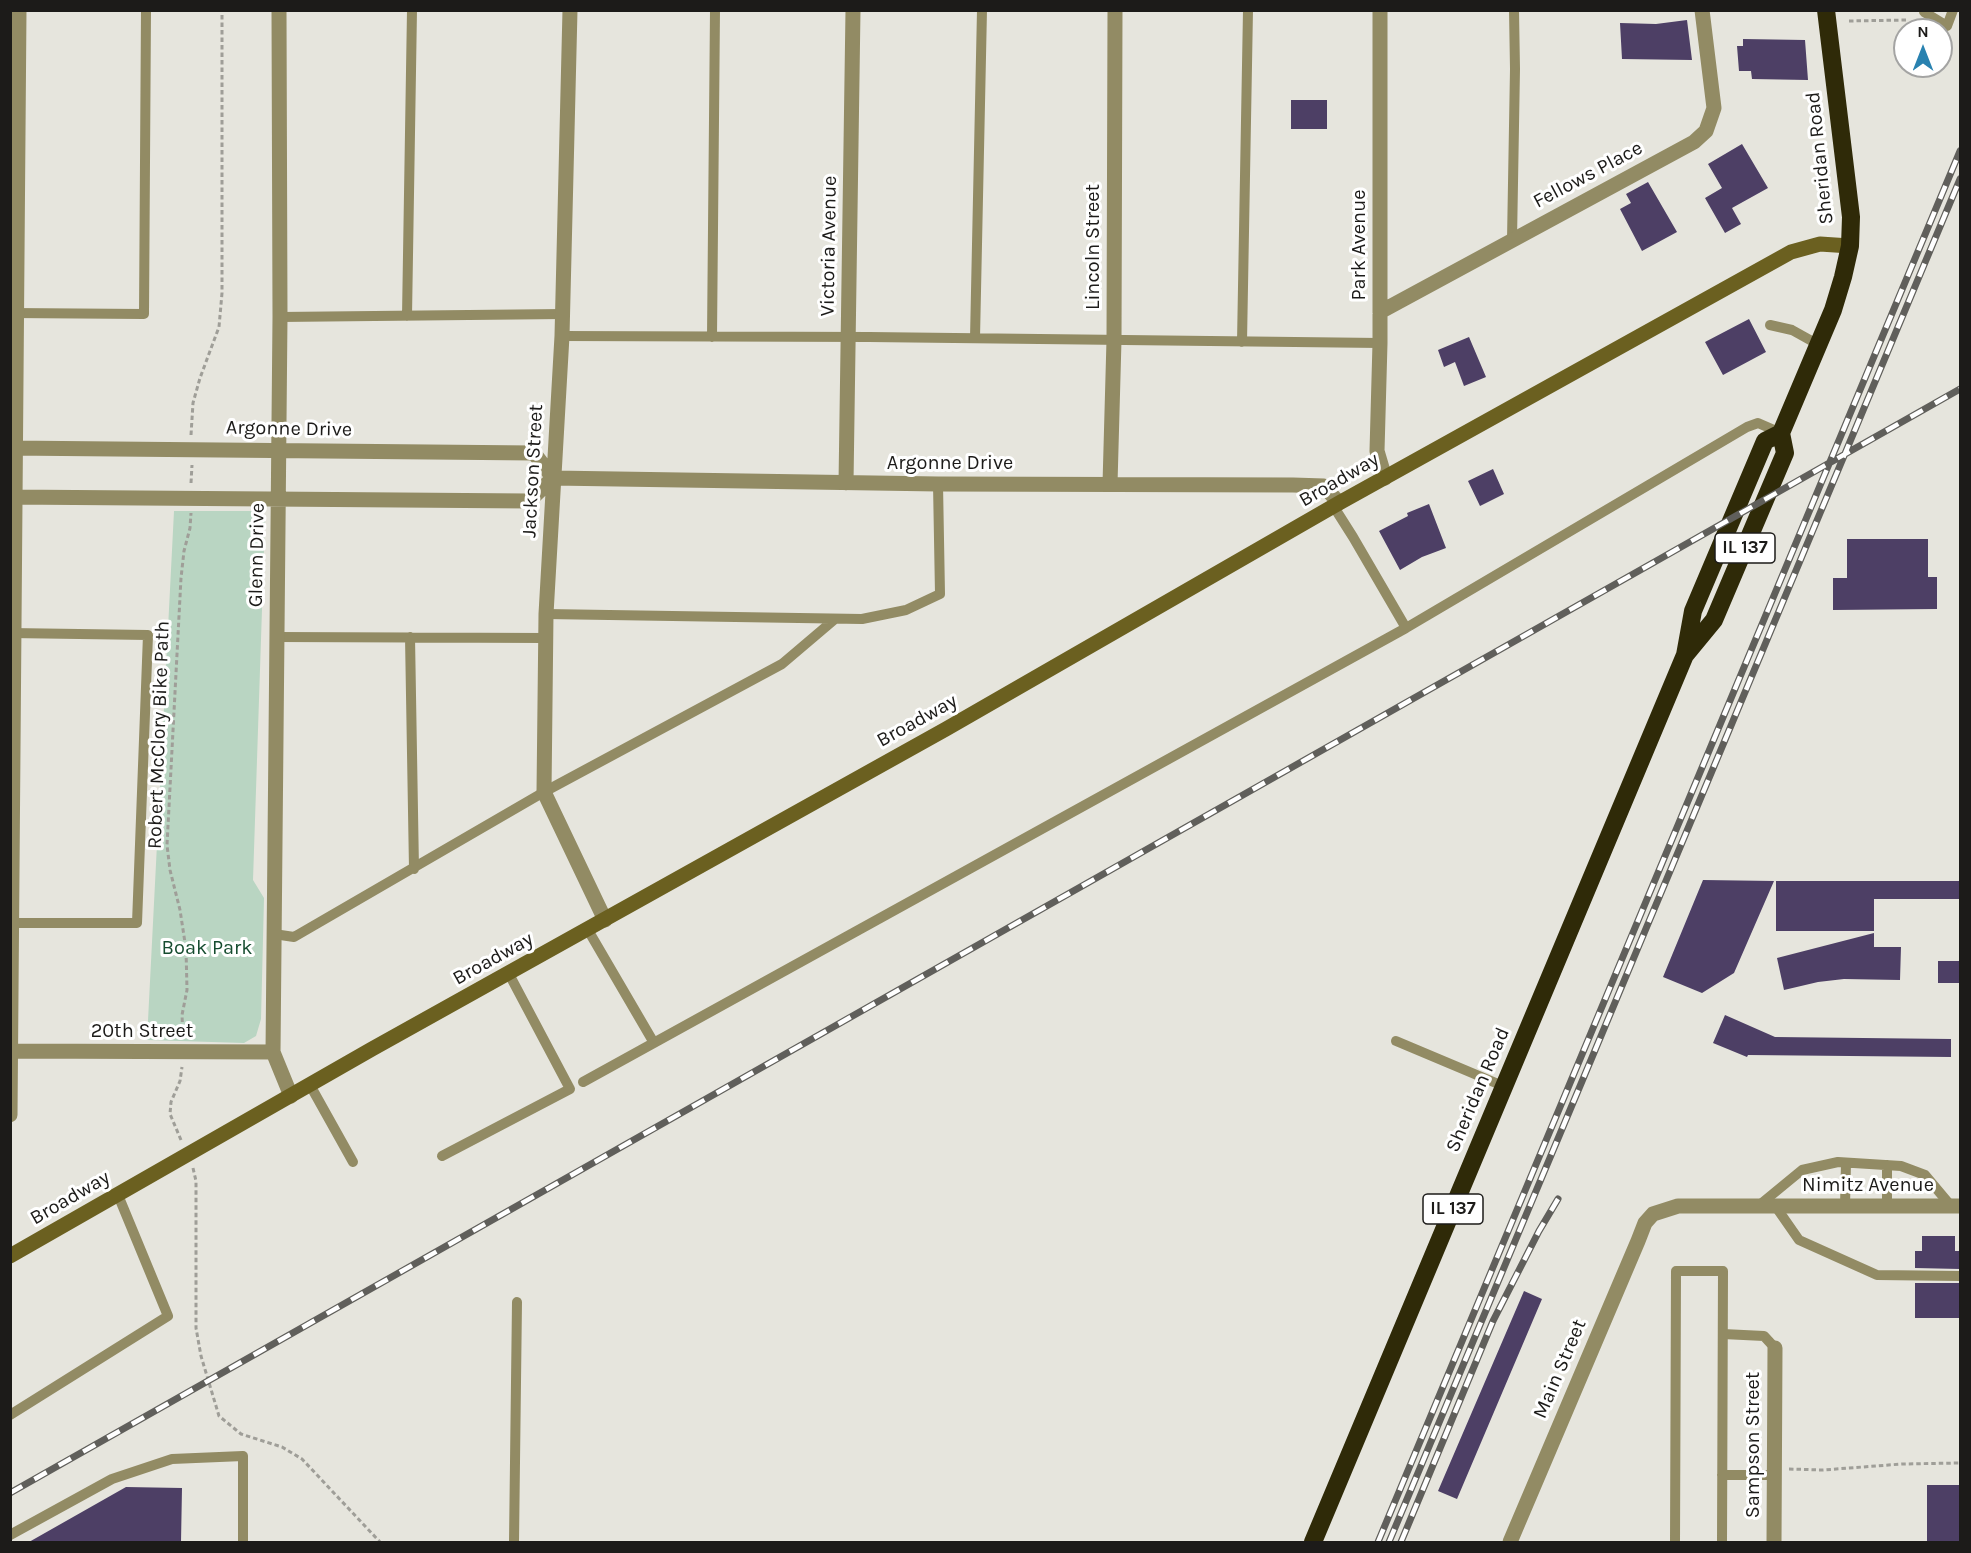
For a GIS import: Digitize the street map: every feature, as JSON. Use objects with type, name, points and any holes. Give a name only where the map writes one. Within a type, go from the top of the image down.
[{"type":"highway","name":"Sheridan Road","points":[[1313,1542],[1685,655],[1693,611],[1765,441],[1781,433],[1839,294],[1850,246],[1851,217],[1826,10]]},
{"type":"street","points":[[10,1115],[14,313],[19,10]]},
{"type":"street","name":"Glenn Drive","points":[[279,10],[280,317],[273,1053],[291,1095]]},
{"type":"street","name":"Jackson Street","points":[[570,10],[563,314],[546,614],[544,792],[605,920]]},
{"type":"street","name":"Victoria Avenue","points":[[846,483],[853,10]]},
{"type":"street","name":"Lincoln Street","points":[[1110,484],[1114,340],[1115,10]]},
{"type":"street","name":"Park Avenue","points":[[1380,10],[1380,343],[1377,451],[1385,478]]},
{"type":"street","name":"Fellows Place","points":[[1380,312],[1694,142],[1706,131],[1714,108],[1702,10]]},
{"type":"street","name":"Broadway","points":[[10,1256],[291,1095],[975,712],[1336,505],[1791,252],[1820,244],[1850,246]]},
{"type":"street","name":"Argonne Drive","points":[[13,448],[534,453],[554,478],[938,484],[1323,486],[1336,505]]},
{"type":"street","points":[[13,497],[529,501],[554,478]]},
{"type":"street","name":"20th Street","points":[[11,1051],[273,1053]]},
{"type":"street","name":"Nimitz Avenue","points":[[1653,1214],[1678,1206],[1956,1206]]},
{"type":"street","name":"Main Street","points":[[1510,1542],[1645,1223],[1653,1214]]},
{"type":"street","name":"Sampson Street","points":[[1773,1542],[1774,1348]]},
{"type":"lane","points":[[14,313],[144,314],[146,10]]},
{"type":"lane","points":[[407,316],[412,10]]},
{"type":"lane","points":[[712,337],[716,10]]},
{"type":"lane","points":[[975,338],[982,10]]},
{"type":"lane","points":[[1242,342],[1248,10]]},
{"type":"lane","points":[[1512,240],[1514,10]]},
{"type":"lane","points":[[1924,10],[1947,26],[1953,10]]},
{"type":"lane","points":[[280,317],[563,314]]},
{"type":"lane","points":[[1770,325],[1792,330],[1819,345]]},
{"type":"lane","points":[[562,336],[1380,343]]},
{"type":"lane","points":[[584,1082],[1406,628],[1747,427],[1758,423],[1781,433]]},
{"type":"lane","points":[[546,614],[862,619],[906,610],[940,594],[938,484]]},
{"type":"lane","points":[[1336,505],[1406,628]]},
{"type":"lane","points":[[274,934],[294,937],[544,792],[782,664],[835,619]]},
{"type":"lane","points":[[11,922],[137,923],[148,635],[12,633]]},
{"type":"lane","points":[[277,637],[546,638]]},
{"type":"lane","points":[[410,637],[414,869]]},
{"type":"lane","points":[[588,930],[654,1043]]},
{"type":"lane","points":[[442,1155],[570,1089],[509,974]]},
{"type":"lane","points":[[1396,1041],[1503,1086]]},
{"type":"lane","points":[[310,1085],[353,1162]]},
{"type":"lane","points":[[1757,1207],[1802,1170],[1838,1162],[1900,1166],[1925,1175],[1956,1206]]},
{"type":"lane","points":[[1845,1206],[1846,1163]]},
{"type":"lane","points":[[1887,1166],[1887,1206]]},
{"type":"lane","points":[[10,1415],[168,1316],[118,1195]]},
{"type":"lane","name":"Nimitz Avenue","points":[[1776,1207],[1799,1240],[1877,1275],[1960,1276]]},
{"type":"lane","points":[[1675,1542],[1676,1271],[1723,1271],[1722,1542]]},
{"type":"lane","points":[[514,1542],[517,1302]]},
{"type":"lane","points":[[1723,1334],[1764,1336],[1774,1348]]},
{"type":"lane","points":[[10,1535],[112,1479],[172,1459],[243,1456],[243,1542]]},
{"type":"lane","points":[[1722,1475],[1774,1472]]},
{"type":"path","points":[[191,433],[193,403],[219,327],[222,293],[222,10]]},
{"type":"path","points":[[1850,21],[1893,20]]},
{"type":"path","points":[[191,490],[192,461]]},
{"type":"path","name":"Robert McClory Bike Path","points":[[183,1029],[182,1015],[187,990],[186,949],[167,845],[181,578],[191,513]]},
{"type":"path","points":[[181,1141],[170,1114],[171,1102],[180,1081],[184,1060]]},
{"type":"path","points":[[193,1167],[196,1181],[196,1328],[201,1356],[219,1416],[241,1434],[282,1447],[302,1459],[380,1542]]},
{"type":"path","points":[[1774,1472],[1902,1464],[1960,1463]]},
{"type":"green space","name":"Boak Park","points":[[174,511],[257,511],[265,519],[253,880],[264,898],[261,1019],[256,1036],[244,1043],[147,1040]]},
{"type":"building","points":[[1687,20],[1692,60],[1622,59],[1620,23],[1656,24]]},
{"type":"building","points":[[1743,39],[1805,40],[1808,80],[1752,79],[1751,71],[1739,71],[1737,46],[1743,46]]},
{"type":"building","points":[[1291,100],[1327,100],[1327,129],[1291,129]]},
{"type":"building","points":[[1742,144],[1768,188],[1732,208],[1741,224],[1725,233],[1705,198],[1722,188],[1708,164]]},
{"type":"building","points":[[1648,182],[1677,232],[1642,251],[1620,209],[1631,203],[1626,194]]},
{"type":"building","points":[[1749,319],[1766,352],[1723,375],[1705,342]]},
{"type":"building","points":[[1469,337],[1486,377],[1464,386],[1455,362],[1444,367],[1438,350]]},
{"type":"building","points":[[1493,469],[1504,494],[1480,506],[1468,481]]},
{"type":"building","points":[[1429,504],[1446,548],[1422,557],[1400,570],[1379,531],[1408,516],[1407,513]]},
{"type":"building","points":[[1847,539],[1928,539],[1928,577],[1937,577],[1937,609],[1833,610],[1833,578],[1847,578]]},
{"type":"building","points":[[1703,880],[1774,881],[1734,973],[1702,993],[1663,977]]},
{"type":"building","points":[[1776,881],[1960,881],[1960,899],[1874,899],[1874,931],[1776,931]]},
{"type":"building","points":[[1874,933],[1874,947],[1901,947],[1900,980],[1844,979],[1784,990],[1777,958]]},
{"type":"building","points":[[1938,961],[1960,961],[1960,983],[1938,983]]},
{"type":"building","points":[[1725,1015],[1775,1037],[1951,1039],[1951,1057],[1748,1055],[1747,1057],[1713,1043]]},
{"type":"building","points":[[1922,1236],[1955,1236],[1955,1251],[1960,1251],[1960,1269],[1915,1268],[1915,1251],[1922,1251]]},
{"type":"building","points":[[1915,1283],[1960,1283],[1960,1318],[1915,1318]]},
{"type":"building","points":[[1524,1291],[1542,1299],[1457,1499],[1438,1491]]},
{"type":"building","points":[[1927,1485],[1960,1485],[1960,1542],[1927,1542]]},
{"type":"building","points":[[126,1487],[182,1488],[181,1542],[29,1542]]},
{"type":"railway","points":[[1378,1542],[1960,151]]},
{"type":"railway","points":[[1389,1542],[1960,179]]},
{"type":"railway","points":[[10,1493],[1960,389]]},
{"type":"railway","points":[[1401,1542],[1493,1321],[1558,1199]]}]
